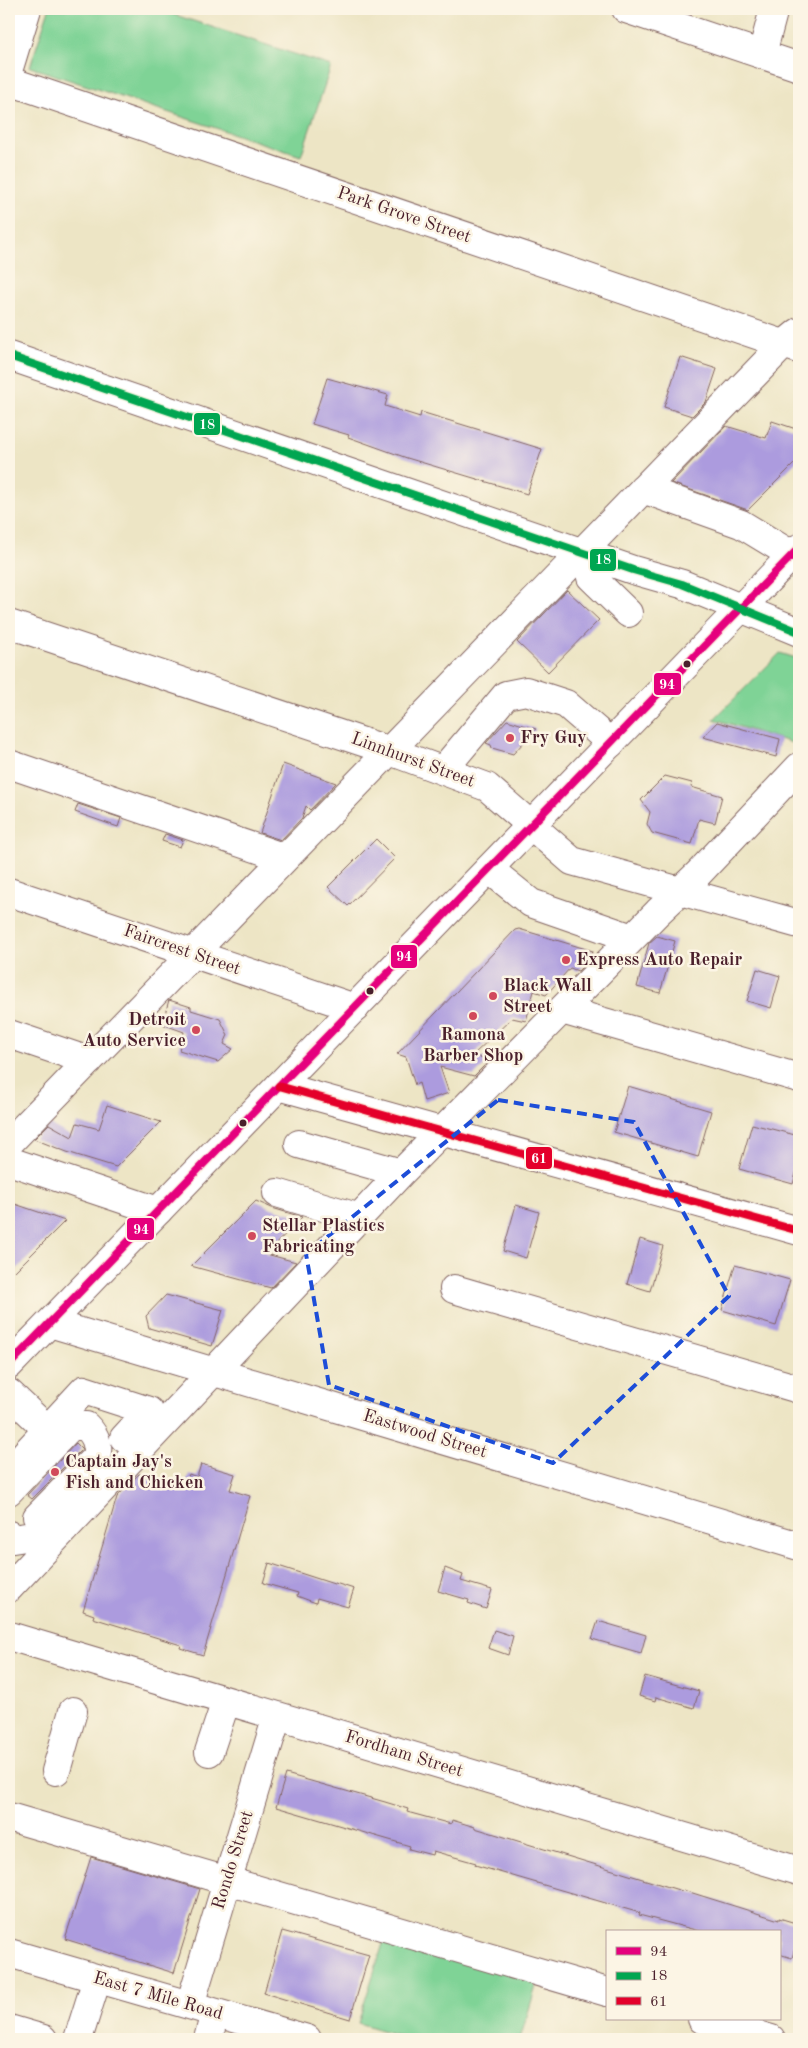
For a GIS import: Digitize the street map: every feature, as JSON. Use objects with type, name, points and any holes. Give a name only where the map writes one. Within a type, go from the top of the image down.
[{"type":"street","points":[[9,68],[27,9]]},
{"type":"street","points":[[626,9],[799,68]]},
{"type":"street","points":[[762,54],[774,9]]},
{"type":"street","name":"Park Grove Street","points":[[9,81],[794,342]]},
{"type":"street","points":[[9,1142],[390,751],[587,565],[643,489],[794,342]]},
{"type":"street","points":[[9,356],[587,565],[632,570],[679,583],[742,607],[799,632]]},
{"type":"street","points":[[9,1365],[796,552],[741,524],[643,489]]},
{"type":"street","points":[[587,565],[620,606],[632,570]]},
{"type":"street","name":"Linnhurst Street","points":[[9,624],[390,751],[487,787],[572,861],[799,924]]},
{"type":"street","points":[[443,770],[506,695],[526,691],[566,704],[611,743]]},
{"type":"street","points":[[9,764],[285,858]]},
{"type":"street","points":[[9,1588],[401,1173],[681,890],[799,767]]},
{"type":"street","points":[[489,869],[530,904],[632,938]]},
{"type":"street","name":"Faircrest Street","points":[[9,892],[355,1008]]},
{"type":"street","points":[[562,1010],[799,1078]]},
{"type":"street","points":[[9,1034],[89,1061]]},
{"type":"street","points":[[279,1086],[799,1232]]},
{"type":"street","points":[[299,1144],[401,1173]]},
{"type":"street","points":[[9,1161],[158,1211]]},
{"type":"street","points":[[277,1193],[360,1218]]},
{"type":"street","points":[[454,1289],[799,1389]]},
{"type":"street","name":"Eastwood Street","points":[[50,1322],[799,1546]]},
{"type":"street","points":[[9,1471],[84,1390],[150,1411],[32,1536],[13,1539],[9,1535]]},
{"type":"street","points":[[9,1394],[48,1430]]},
{"type":"street","points":[[9,1491],[71,1426],[86,1426],[95,1436],[98,1450],[96,1457],[24,1530],[9,1528]]},
{"type":"street","name":"Fordham Street","points":[[9,1636],[799,1871]]},
{"type":"street","points":[[209,1752],[226,1700]]},
{"type":"street","points":[[56,1771],[73,1711]]},
{"type":"street","name":"Rondo Street","points":[[208,2039],[203,2009],[227,1882],[277,1716]]},
{"type":"street","points":[[9,1817],[606,1992]]},
{"type":"street","name":"East 7 Mile Road","points":[[9,1953],[203,2009],[290,2037]]},
{"type":"street","points":[[78,2039],[97,1979]]},
{"type":"street","points":[[705,2020],[771,2039]]},
{"type":"street","points":[[9,2029],[43,2039]]},
{"type":"highlighted area","points":[[498,1100],[634,1122],[729,1296],[553,1463],[329,1385],[306,1254]]},
{"type":"green space","points":[[49,9],[157,9],[331,66],[301,156],[30,67]]},
{"type":"green space","points":[[780,653],[799,659],[799,745],[714,719]]},
{"type":"green space","points":[[386,1934],[538,1980],[520,2039],[411,2039],[358,2023]]},
{"type":"building","points":[[680,357],[717,369],[706,402],[692,416],[664,407]]},
{"type":"building","points":[[327,378],[388,395],[385,406],[420,417],[421,412],[542,449],[527,494],[407,458],[348,437],[349,435],[312,424]]},
{"type":"building","points":[[772,421],[799,430],[799,459],[748,510],[671,483],[726,426],[766,438]]},
{"type":"building","points":[[567,590],[599,620],[548,672],[517,642]]},
{"type":"building","points":[[507,720],[536,729],[513,754],[492,748],[491,745],[486,743]]},
{"type":"building","points":[[717,722],[780,739],[776,757],[703,737]]},
{"type":"building","points":[[283,764],[336,783],[310,810],[306,806],[302,818],[281,840],[260,833]]},
{"type":"building","points":[[665,776],[692,783],[691,787],[722,796],[715,823],[699,819],[692,844],[652,833],[647,824],[650,812],[641,800]]},
{"type":"building","points":[[78,804],[121,818],[118,827],[75,812]]},
{"type":"building","points":[[165,834],[183,840],[180,847],[162,841]]},
{"type":"building","points":[[376,839],[395,858],[348,906],[328,887]]},
{"type":"building","points":[[519,929],[593,951],[591,958],[578,971],[570,968],[546,995],[534,991],[526,1021],[512,1018],[473,1055],[490,1060],[474,1076],[440,1067],[449,1093],[424,1101],[419,1083],[415,1085],[406,1057],[397,1054],[515,930]]},
{"type":"building","points":[[657,936],[675,941],[660,993],[637,987],[649,943]]},
{"type":"building","points":[[757,969],[780,976],[771,1008],[747,1001]]},
{"type":"building","points":[[169,1000],[191,1007],[191,1010],[220,1019],[228,1035],[224,1044],[233,1049],[218,1062],[179,1050],[184,1032],[162,1024]]},
{"type":"building","points":[[628,1086],[711,1111],[698,1157],[614,1132]]},
{"type":"building","points":[[107,1105],[161,1122],[116,1167],[67,1152],[34,1139],[49,1124],[72,1137],[77,1123],[99,1129]]},
{"type":"building","points":[[752,1124],[799,1136],[799,1163],[793,1184],[739,1169]]},
{"type":"building","name":"Stellar Plastics Fabricating","points":[[256,1201],[302,1217],[266,1254],[296,1262],[271,1288],[191,1266]]},
{"type":"building","points":[[9,1202],[65,1221],[9,1277]]},
{"type":"building","points":[[516,1205],[539,1212],[526,1258],[503,1251]]},
{"type":"building","points":[[640,1239],[663,1246],[650,1291],[627,1284]]},
{"type":"building","points":[[735,1265],[790,1280],[776,1326],[722,1310]]},
{"type":"building","points":[[166,1295],[223,1310],[212,1346],[149,1328],[146,1316]]},
{"type":"building","points":[[76,1443],[82,1449],[32,1499],[27,1495]]},
{"type":"building","points":[[201,1464],[235,1474],[230,1490],[250,1496],[203,1655],[180,1648],[181,1645],[93,1618],[94,1615],[83,1611],[117,1497],[139,1474],[185,1487],[189,1474],[197,1477]]},
{"type":"building","points":[[269,1563],[354,1589],[348,1607],[317,1598],[316,1603],[297,1596],[298,1593],[263,1583]]},
{"type":"building","points":[[445,1568],[463,1575],[461,1581],[492,1590],[486,1609],[468,1603],[469,1600],[438,1591]]},
{"type":"building","points":[[598,1621],[646,1635],[641,1653],[592,1639]]},
{"type":"building","points":[[494,1630],[513,1636],[508,1655],[488,1648]]},
{"type":"building","points":[[645,1676],[699,1691],[694,1708],[656,1697],[655,1701],[639,1696]]},
{"type":"building","points":[[286,1774],[408,1809],[407,1812],[451,1824],[452,1820],[682,1891],[779,1920],[779,1918],[799,1924],[799,1935],[792,1958],[780,1954],[780,1930],[695,1930],[639,1915],[640,1913],[475,1865],[476,1863],[433,1851],[432,1855],[409,1849],[410,1846],[276,1807]]},
{"type":"building","points":[[91,1857],[200,1889],[174,1973],[65,1939]]},
{"type":"building","points":[[282,1931],[369,1955],[350,2019],[264,1993]]},
{"type":"transit line","name":"18","points":[[9,356],[633,570],[682,584],[799,632]]},
{"type":"transit line","name":"94","points":[[9,1365],[799,548]]},
{"type":"transit line","name":"61","points":[[279,1086],[799,1231]]},
{"type":"place","name":"Fry Guy","points":[[510,738]]},
{"type":"place","name":"Express Auto Repair","points":[[566,960]]},
{"type":"place","name":"Black Wall Street","points":[[493,996]]},
{"type":"place","name":"Ramona Barber Shop","points":[[473,1016]]},
{"type":"place","name":"Detroit Auto Service","points":[[196,1030]]},
{"type":"place","name":"Stellar Plastics Fabricating","points":[[252,1236]]},
{"type":"place","name":"Captain Jay's Fish and Chicken","points":[[55,1472]]}]
